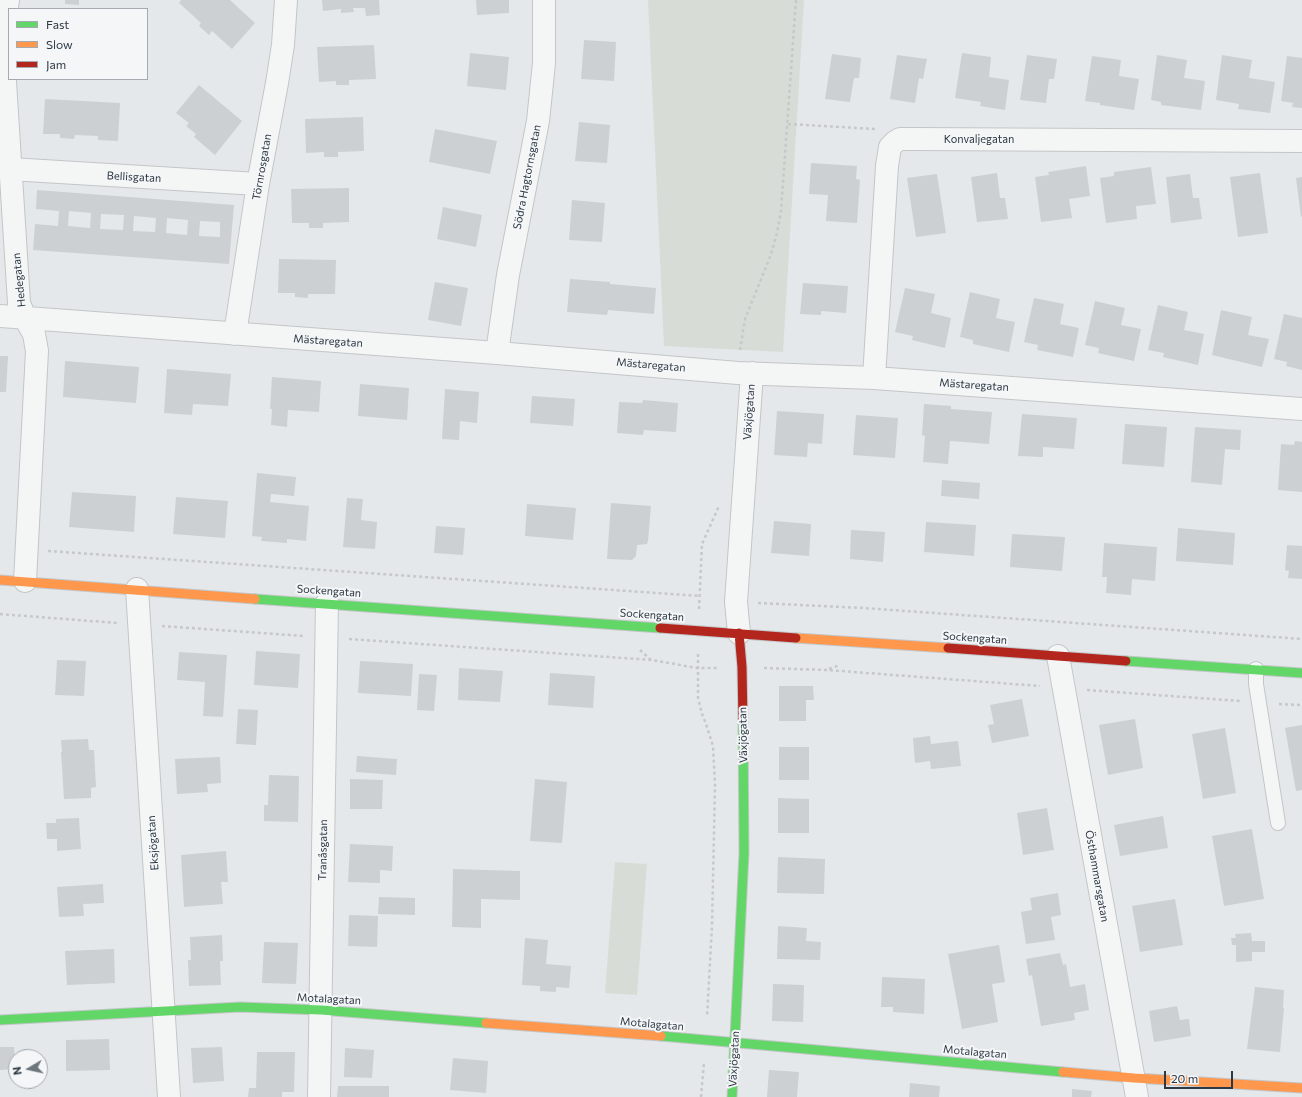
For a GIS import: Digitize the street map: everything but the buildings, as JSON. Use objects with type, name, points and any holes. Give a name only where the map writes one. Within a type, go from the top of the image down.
[{"type":"street","name":"Hedegatan","points":[[8,0],[4,29],[4,66],[19,303],[34,334],[37,351],[25,581]]},
{"type":"street","name":"Törnrosgatan","points":[[235,334],[258,184],[283,45],[286,0]]},
{"type":"street","name":"Södra Hagtornsgatan","points":[[497,352],[508,275],[538,121],[544,63],[544,0]]},
{"type":"street","name":"Konvaljegatan","points":[[895,142],[900,139],[1302,141]]},
{"type":"street","points":[[874,378],[887,166],[890,147],[895,142]]},
{"type":"street","name":"Bellisgatan","points":[[10,169],[258,184]]},
{"type":"street","name":"Mästaregatan","points":[[0,316],[497,352],[745,373],[874,378],[1302,409]]},
{"type":"street","name":"Växjögatan","points":[[732,1097],[744,853],[742,667],[736,602],[745,373]]},
{"type":"street","name":"Sockengatan","points":[[0,580],[1058,656],[1302,672]]},
{"type":"street","name":"Eksjögatan","points":[[137,589],[169,1097]]},
{"type":"street","name":"Tranåsgatan","points":[[319,1097],[327,604]]},
{"type":"street","name":"Östhammarsgatan","points":[[1058,656],[1136,1088]]},
{"type":"street","name":"Motalagatan","points":[[0,1020],[240,1007],[321,1010],[735,1042],[1136,1088],[1302,1088]]},
{"type":"lane","points":[[1256,669],[1256,684],[1278,823]]},
{"type":"path","points":[[745,373],[741,340],[745,319],[770,257],[777,233],[781,211],[796,0]]},
{"type":"path","points":[[788,124],[880,130],[895,142]]},
{"type":"path","points":[[701,1097],[706,1040],[712,926],[714,785],[713,746],[698,698],[697,668],[702,544],[719,504]]},
{"type":"path","points":[[26,549],[700,596]]},
{"type":"path","points":[[756,603],[863,608],[1302,639]]},
{"type":"shaded area","points":[[648,0],[804,0],[783,352],[664,346]]},
{"type":"shaded area","points":[[615,862],[647,864],[637,995],[605,993]]},
{"type":"traffic: fast","points":[[255,599],[660,628]]},
{"type":"traffic: fast","points":[[1126,661],[1302,673]]},
{"type":"traffic: fast","points":[[732,1097],[744,853],[743,722]]},
{"type":"traffic: fast","points":[[0,1020],[240,1007],[321,1010],[486,1023]]},
{"type":"traffic: fast","points":[[661,1036],[1063,1072]]},
{"type":"traffic: slow","points":[[0,580],[255,599]]},
{"type":"traffic: slow","points":[[796,638],[948,648]]},
{"type":"traffic: slow","points":[[486,1023],[661,1036]]},
{"type":"traffic: slow","points":[[1063,1072],[1134,1078],[1302,1088]]},
{"type":"traffic: jam","points":[[660,628],[796,638]]},
{"type":"traffic: jam","points":[[739,633],[742,667],[743,722]]},
{"type":"traffic: jam","points":[[948,648],[1126,661]]}]
